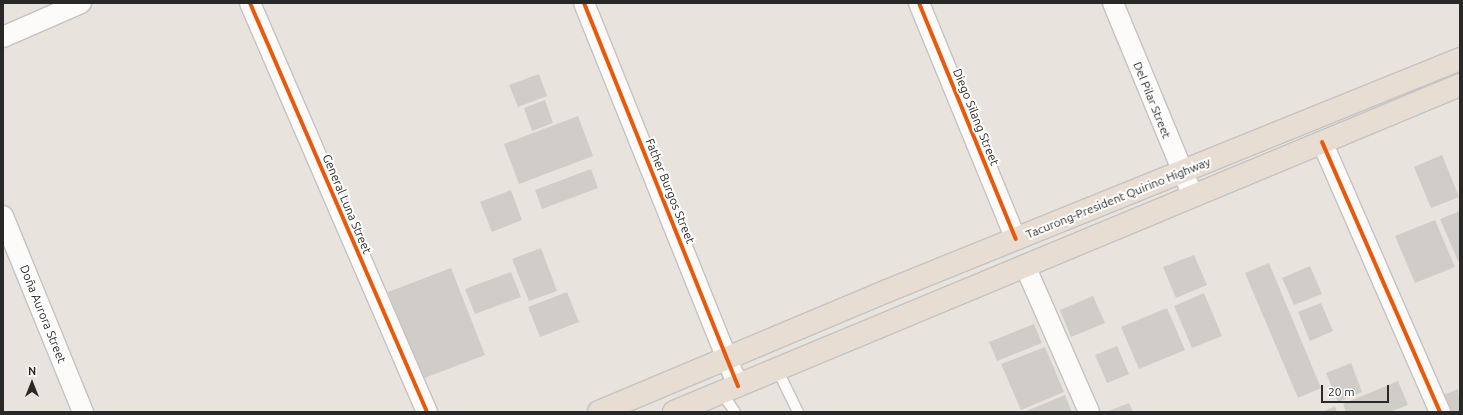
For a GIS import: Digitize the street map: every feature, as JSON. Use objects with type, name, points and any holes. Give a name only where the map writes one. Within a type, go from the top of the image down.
[{"type":"highway","name":"Tacurong-President Quirino Highway","points":[[599,412],[727,360],[887,290],[1460,59]]},
{"type":"highway","points":[[674,412],[1460,85]]},
{"type":"street","points":[[3,37],[81,3]]},
{"type":"street","name":"General Luna Street","points":[[250,3],[427,412]]},
{"type":"street","name":"Father Burgos Street","points":[[584,3],[727,360],[730,389]]},
{"type":"street","name":"Diego Silang Street","points":[[919,3],[1016,239]]},
{"type":"street","name":"Del Pilar Street","points":[[1113,3],[1193,196]]},
{"type":"street","points":[[1322,142],[1440,412]]},
{"type":"street","name":"Doña Aurora Street","points":[[3,216],[83,412]]},
{"type":"street","points":[[1025,266],[1089,412]]},
{"type":"lane","points":[[777,369],[798,412]]},
{"type":"lane","points":[[730,389],[735,412]]},
{"type":"building","points":[[539,74],[547,96],[518,107],[509,85]]},
{"type":"building","points":[[545,100],[553,123],[532,131],[524,108]]},
{"type":"building","points":[[578,116],[593,156],[519,184],[504,144]]},
{"type":"building","points":[[1442,155],[1459,197],[1431,208],[1414,167]]},
{"type":"building","points":[[591,169],[598,188],[542,209],[535,190]]},
{"type":"building","points":[[511,190],[522,220],[492,232],[480,202]]},
{"type":"building","points":[[1460,211],[1460,260],[1458,261],[1440,219]]},
{"type":"building","points":[[1435,220],[1455,267],[1415,283],[1395,236]]},
{"type":"building","points":[[541,248],[557,291],[529,301],[512,259]]},
{"type":"building","points":[[1194,255],[1207,285],[1176,298],[1163,267]]},
{"type":"building","points":[[1269,263],[1321,388],[1298,398],[1245,273]]},
{"type":"building","points":[[1310,266],[1322,294],[1294,305],[1282,278]]},
{"type":"building","points":[[451,268],[485,355],[422,379],[388,292]]},
{"type":"building","points":[[511,272],[521,297],[475,314],[465,289]]},
{"type":"building","points":[[567,292],[579,322],[540,337],[528,307]]},
{"type":"building","points":[[1204,293],[1222,336],[1192,348],[1174,306]]},
{"type":"building","points":[[1093,296],[1105,323],[1071,337],[1060,310]]},
{"type":"building","points":[[1321,303],[1333,331],[1310,341],[1298,312]]},
{"type":"building","points":[[1167,308],[1185,350],[1139,369],[1121,327]]},
{"type":"building","points":[[1034,324],[1042,343],[997,361],[989,342]]},
{"type":"building","points":[[1117,346],[1129,374],[1107,383],[1095,355]]},
{"type":"building","points":[[1045,347],[1064,392],[1021,410],[1001,364]]},
{"type":"building","points":[[1351,363],[1362,392],[1338,402],[1326,373]]},
{"type":"building","points":[[1398,381],[1408,405],[1390,412],[1346,412],[1343,404]]},
{"type":"building","points":[[1458,389],[1460,412],[1445,412],[1439,397]]},
{"type":"building","points":[[1065,395],[1072,412],[1024,412]]},
{"type":"building","points":[[1129,403],[1133,412],[1106,412]]},
{"type":"building","points":[[1335,406],[1337,412],[1322,412]]},
{"type":"cycle path","points":[[250,3],[427,412]]},
{"type":"cycle path","points":[[584,3],[738,386]]},
{"type":"cycle path","points":[[919,3],[1016,239]]},
{"type":"cycle path","points":[[1322,142],[1440,412]]}]
